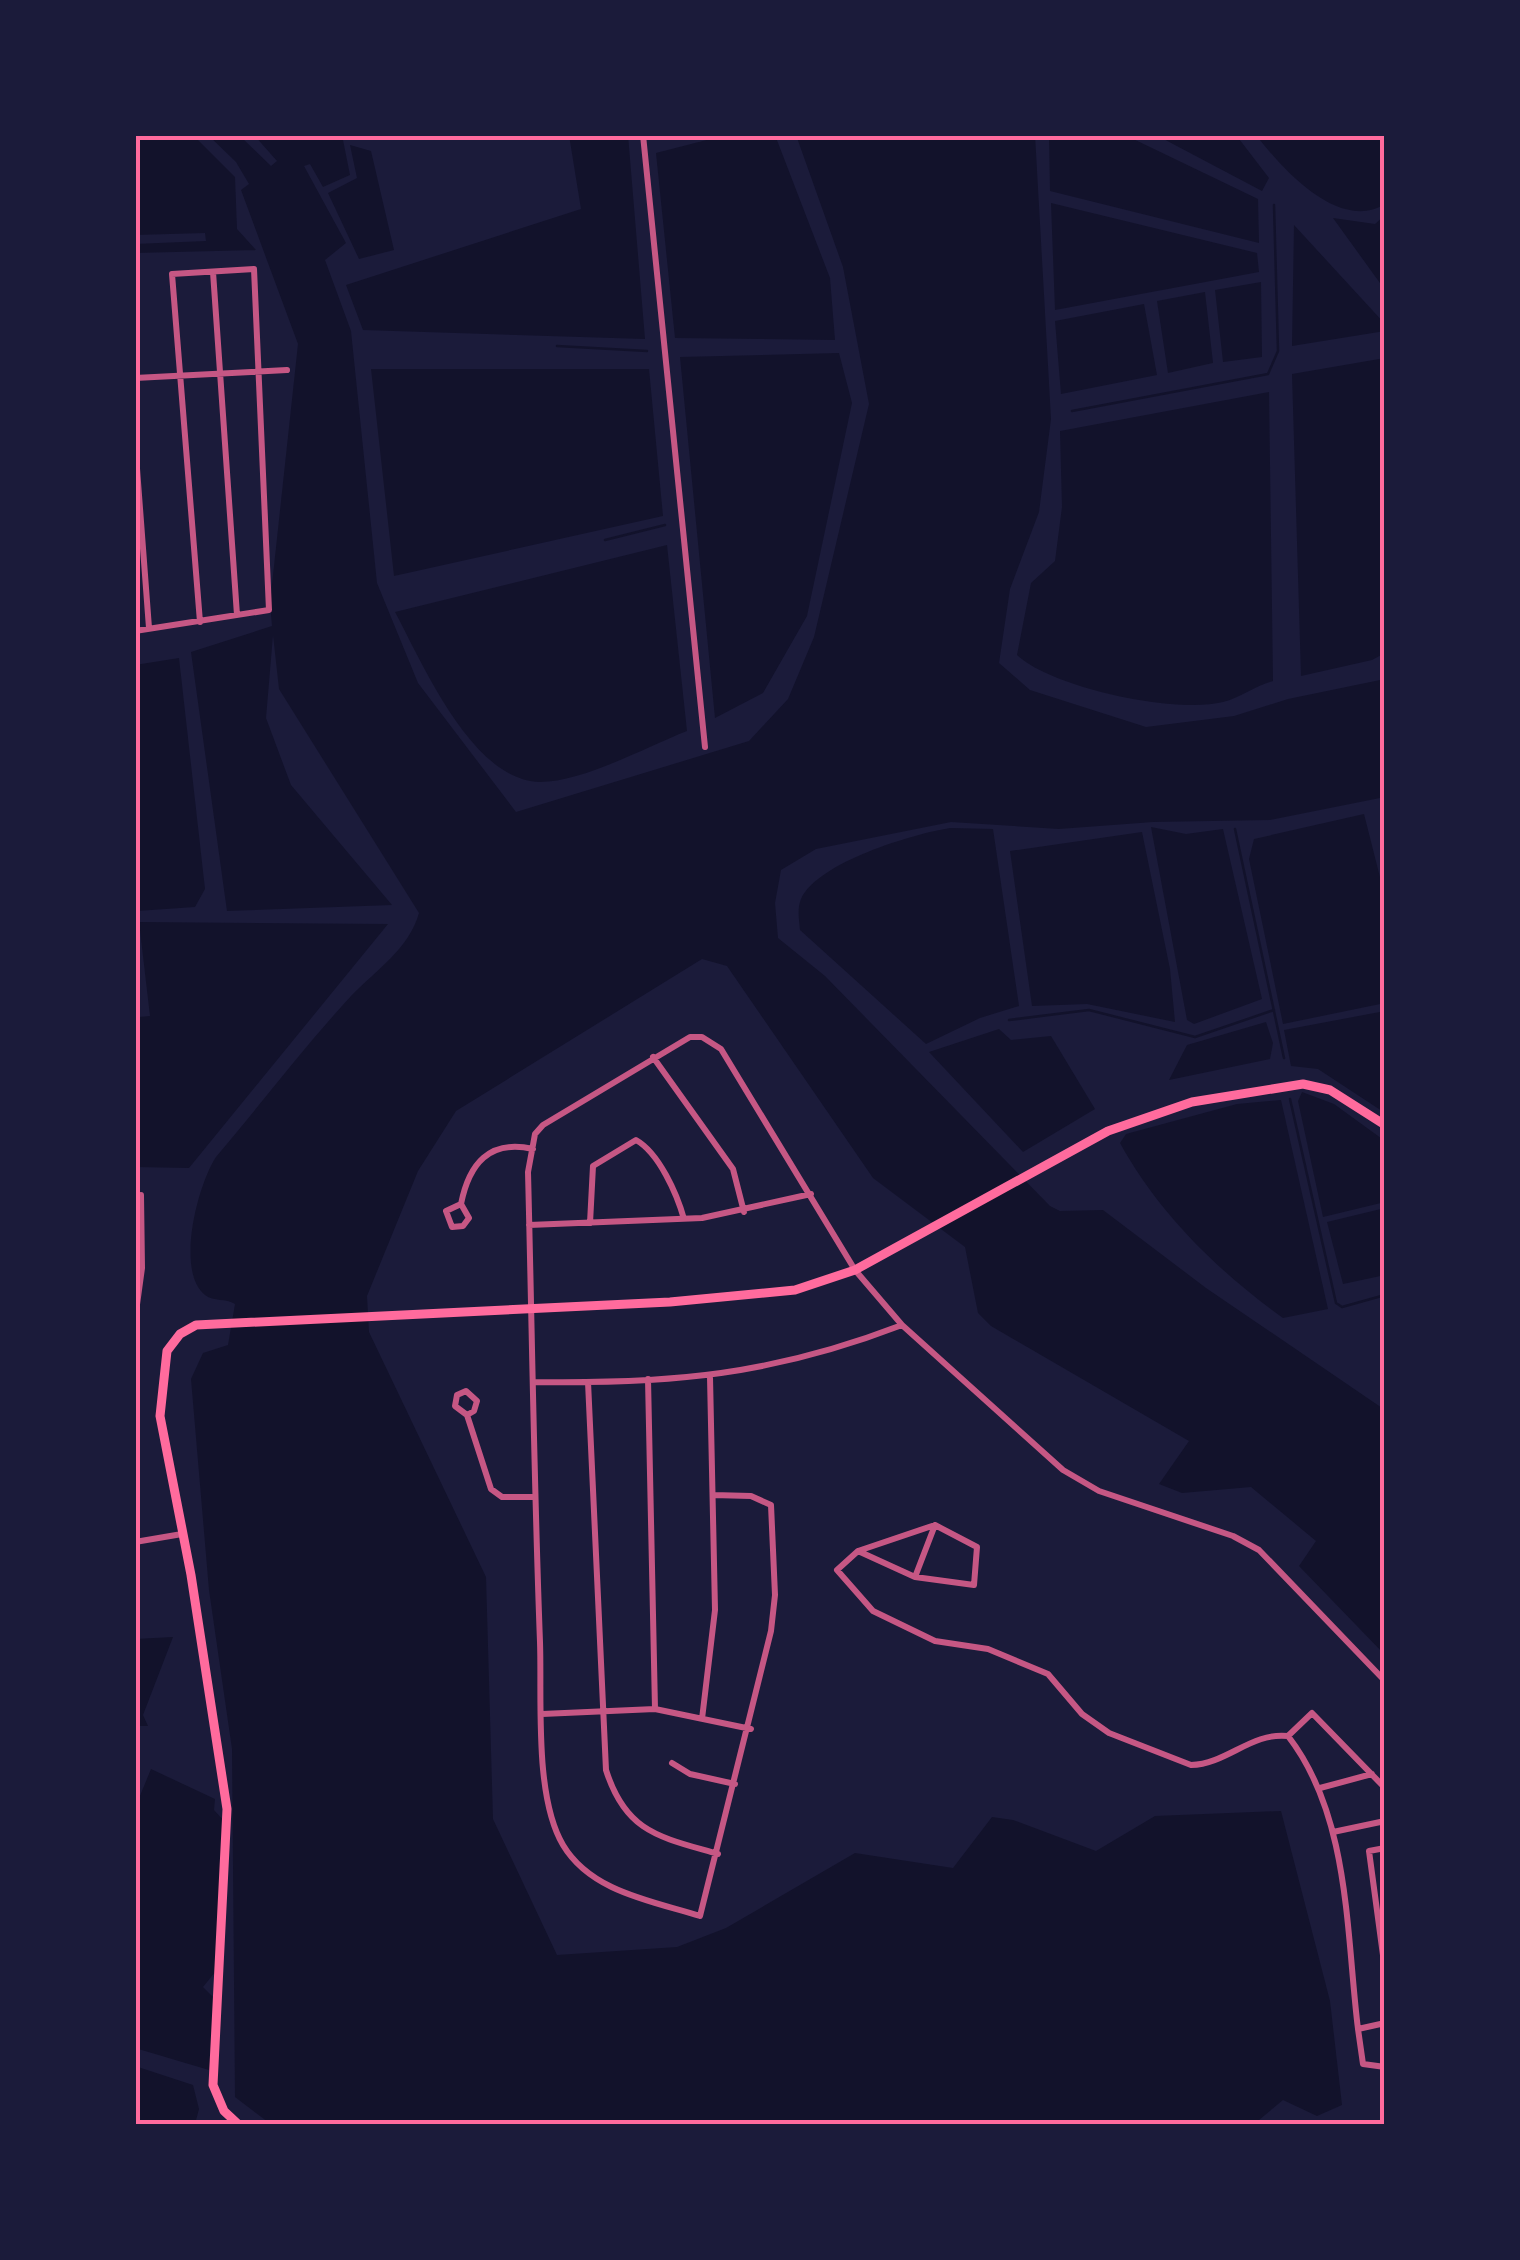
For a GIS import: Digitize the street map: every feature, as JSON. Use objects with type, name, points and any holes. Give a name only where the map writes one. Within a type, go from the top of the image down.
[{"type":"main road","points":[[235,2122],[213,2085],[228,1809],[160,1416],[162,1370],[167,1350],[180,1334],[196,1325],[795,1290],[856,1270],[1108,1131],[1192,1102],[1276,1085],[1303,1084],[1330,1090],[1385,1125]]},
{"type":"street","points":[[644,135],[704,747]]},
{"type":"street","points":[[135,631],[200,622],[269,610],[254,269],[172,274],[177,376],[200,622]]},
{"type":"street","points":[[212,272],[237,616]]},
{"type":"street","points":[[135,378],[287,370]]},
{"type":"street","points":[[135,442],[149,628]]},
{"type":"street","points":[[713,1495],[751,1496],[771,1504],[775,1595],[750,1728],[700,1916],[622,1892],[595,1879],[562,1845],[553,1819],[542,1714],[528,1172],[535,1134],[542,1125],[690,1037],[702,1037],[722,1049],[856,1270],[902,1325],[1064,1470],[1099,1491],[1233,1536],[1259,1550],[1385,1681]]},
{"type":"street","points":[[653,1057],[733,1169],[744,1212]]},
{"type":"street","points":[[590,1223],[593,1166],[636,1140],[645,1146],[678,1198],[684,1219]]},
{"type":"street","points":[[461,1204],[467,1176],[482,1157],[504,1146],[532,1149]]},
{"type":"street","points":[[529,1225],[684,1219],[744,1212],[811,1194]]},
{"type":"street","points":[[135,1319],[137,1213],[141,1195]]},
{"type":"street","points":[[534,1382],[710,1376],[796,1362],[902,1325]]},
{"type":"street","points":[[702,1718],[715,1610],[710,1376]]},
{"type":"street","points":[[648,1379],[655,1710]]},
{"type":"street","points":[[588,1382],[606,1770],[615,1798],[633,1821],[654,1835],[718,1854]]},
{"type":"street","points":[[467,1414],[491,1489],[502,1497],[535,1496]]},
{"type":"street","points":[[858,1552],[916,1577],[974,1586],[976,1548],[935,1525],[858,1552],[836,1570],[874,1611],[935,1642],[988,1649],[1048,1674],[1082,1714],[1108,1733],[1191,1765],[1206,1764],[1271,1734],[1288,1736]]},
{"type":"street","points":[[916,1577],[935,1525]]},
{"type":"street","points":[[135,1542],[182,1534]]},
{"type":"street","points":[[542,1714],[655,1710],[750,1728]]},
{"type":"street","points":[[1288,1736],[1312,1713],[1385,1788]]},
{"type":"street","points":[[1288,1736],[1319,1788],[1333,1832],[1363,2064],[1385,2066]]},
{"type":"street","points":[[672,1763],[690,1774],[736,1784]]},
{"type":"street","points":[[1319,1788],[1372,1774]]},
{"type":"street","points":[[1333,1832],[1385,1821]]},
{"type":"street","points":[[1385,1848],[1369,1851],[1385,1970]]},
{"type":"street","points":[[1358,2029],[1385,2022]]},
{"type":"street","points":[[220,2125],[235,2122]]},
{"type":"shaded area","points":[[135,135],[193,135],[235,177],[237,229],[256,250],[135,253],[135,244],[206,241],[205,233],[135,235]]},
{"type":"shaded area","points":[[208,135],[239,135],[271,166],[277,161],[254,135],[342,135],[350,175],[323,187],[310,164],[304,166],[346,243],[325,260],[351,331],[377,583],[418,683],[516,812],[749,741],[788,699],[814,637],[869,404],[843,267],[796,135],[1035,135],[1051,419],[1039,512],[1010,589],[999,663],[1030,690],[1146,727],[1234,716],[1288,699],[1385,679],[1385,797],[1270,820],[1059,829],[951,822],[816,849],[781,870],[775,903],[778,938],[825,976],[1050,1206],[1060,1211],[1103,1210],[1206,1288],[1385,1410],[1385,1655],[1299,1566],[1316,1541],[1251,1487],[1182,1493],[1159,1484],[1189,1441],[991,1326],[978,1313],[965,1247],[873,1178],[727,966],[702,959],[456,1111],[418,1171],[367,1296],[369,1332],[486,1577],[493,1819],[557,1955],[677,1947],[726,1928],[855,1853],[953,1868],[992,1817],[1013,1820],[1096,1851],[1155,1816],[1281,1811],[1330,2001],[1342,2105],[1317,2116],[1283,2100],[1253,2125],[272,2125],[235,2097],[232,1749],[209,1590],[191,1379],[203,1353],[228,1345],[235,1304],[205,1295],[196,1283],[192,1227],[202,1187],[216,1157],[334,1015],[400,948],[419,913],[279,689],[273,635],[266,718],[291,785],[392,905],[227,911],[191,652],[272,626],[270,603],[298,344],[241,190],[249,184],[236,162]]},
{"type":"shaded area","points":[[569,135],[628,135],[645,339],[363,330],[346,285],[581,209]]},
{"type":"shaded area","points":[[726,135],[775,135],[830,278],[835,340],[675,338],[656,153]]},
{"type":"shaded area","points":[[1049,135],[1125,135],[1258,199],[1259,243],[1050,191]]},
{"type":"shaded area","points":[[1156,135],[1236,135],[1269,178],[1262,191]]},
{"type":"shaded area","points":[[1256,135],[1385,135],[1385,204],[1367,211],[1330,203],[1295,179]]},
{"type":"shaded area","points":[[350,145],[371,151],[394,250],[359,259],[328,193],[357,178]]},
{"type":"shaded area","points":[[1051,203],[1257,253],[1259,272],[1055,310]]},
{"type":"shaded area","points":[[1385,215],[1385,290],[1333,218],[1375,224]]},
{"type":"shaded area","points":[[1294,225],[1385,324],[1385,331],[1292,346]]},
{"type":"shaded area","points":[[1261,282],[1262,357],[1223,362],[1215,290]]},
{"type":"shaded area","points":[[1205,292],[1213,363],[1168,373],[1157,301]]},
{"type":"shaded area","points":[[1144,304],[1157,375],[1061,394],[1055,321]]},
{"type":"shaded area","points":[[839,353],[852,403],[807,616],[763,693],[715,718],[680,357]]},
{"type":"shaded area","points":[[1385,358],[1385,653],[1372,660],[1301,676],[1292,374]]},
{"type":"shaded area","points":[[371,369],[649,369],[663,516],[394,576]]},
{"type":"shaded area","points":[[1269,392],[1273,681],[1223,702],[1202,705],[1146,701],[1085,688],[1034,667],[1017,655],[1031,583],[1055,561],[1062,507],[1060,431]]},
{"type":"shaded area","points":[[667,545],[687,731],[575,776],[540,782],[515,776],[492,762],[452,715],[395,612]]},
{"type":"shaded area","points":[[179,658],[205,889],[195,907],[137,911],[135,665]]},
{"type":"shaded area","points":[[1364,814],[1385,897],[1385,1003],[1283,1024],[1249,859],[1254,839]]},
{"type":"shaded area","points":[[1151,827],[1186,834],[1223,829],[1262,999],[1194,1024],[1187,1020]]},
{"type":"shaded area","points":[[950,828],[993,829],[1019,1006],[980,1018],[926,1044],[800,930],[799,907],[811,886],[846,862],[891,843]]},
{"type":"shaded area","points":[[1142,832],[1170,969],[1175,1022],[1087,1004],[1032,1006],[1010,851]]},
{"type":"shaded area","points":[[139,922],[388,924],[189,1168],[135,1167],[135,978],[139,1017],[150,1016]]},
{"type":"shaded area","points":[[1385,1011],[1385,1113],[1318,1069],[1291,1066],[1284,1030]]},
{"type":"shaded area","points":[[1266,1022],[1273,1043],[1270,1059],[1169,1080],[1187,1045]]},
{"type":"shaded area","points":[[999,1029],[1011,1040],[1051,1036],[1095,1109],[1023,1152],[929,1052]]},
{"type":"shaded area","points":[[1302,1092],[1334,1104],[1385,1141],[1385,1202],[1323,1217],[1298,1101]]},
{"type":"shaded area","points":[[1281,1100],[1328,1309],[1283,1318],[1192,1240],[1153,1194],[1120,1143],[1126,1134],[1237,1104]]},
{"type":"shaded area","points":[[1385,1208],[1385,1275],[1343,1284],[1327,1222]]},
{"type":"shaded area","points":[[173,1637],[143,1715],[148,1726],[135,1726],[135,1639]]},
{"type":"shaded area","points":[[151,1769],[215,1799],[214,1810],[224,1821],[220,1966],[203,1987],[216,2000],[209,2070],[135,2048],[135,1808]]},
{"type":"shaded area","points":[[135,2066],[193,2085],[199,2109],[195,2124],[135,2125]]},
{"type":"waterway","points":[[1072,411],[1268,374],[1278,351],[1274,205]]},
{"type":"waterway","points":[[557,346],[647,351]]},
{"type":"waterway","points":[[605,540],[665,525]]},
{"type":"waterway","points":[[1235,829],[1284,1058]]},
{"type":"waterway","points":[[1009,1020],[1089,1010],[1195,1037],[1274,1010]]},
{"type":"waterway","points":[[1290,1099],[1336,1303],[1342,1307],[1385,1295]]}]
